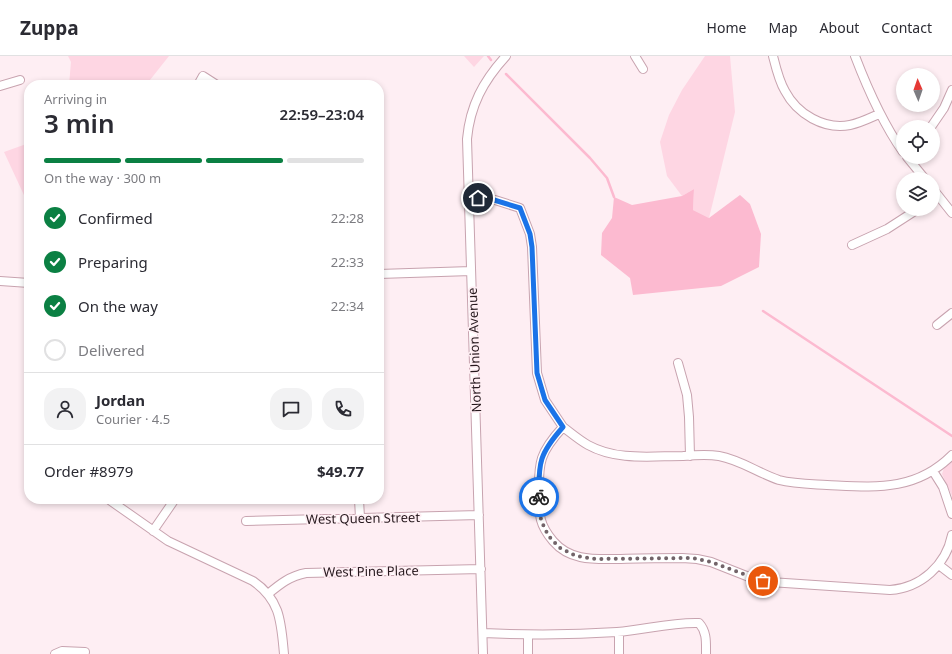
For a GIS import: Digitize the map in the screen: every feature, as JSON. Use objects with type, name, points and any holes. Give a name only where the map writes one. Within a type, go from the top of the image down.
[{"type":"street","name":"North Union Avenue","points":[[483,654],[467,140],[472,108],[482,87],[506,56]]},
{"type":"street","points":[[635,56],[643,69]]},
{"type":"street","points":[[773,56],[785,92],[794,104],[809,116],[828,124],[844,126],[857,124],[879,114]]},
{"type":"street","points":[[855,56],[879,114],[896,142]]},
{"type":"street","points":[[201,80],[203,76],[208,80]]},
{"type":"street","points":[[0,86],[20,80]]},
{"type":"street","points":[[936,120],[944,108],[952,90]]},
{"type":"street","points":[[913,164],[919,172]]},
{"type":"street","points":[[468,198],[494,200],[520,208],[528,227],[531,242],[537,373],[545,400],[563,427],[587,445],[612,454],[632,457],[712,455],[726,458],[748,466],[779,480],[870,487],[891,486],[910,481],[933,471],[952,455]]},
{"type":"street","points":[[940,200],[952,213]]},
{"type":"street","points":[[852,245],[887,229],[907,216]]},
{"type":"street","points":[[384,274],[471,272]]},
{"type":"street","points":[[0,281],[24,283]]},
{"type":"street","points":[[937,325],[952,313]]},
{"type":"street","points":[[678,363],[687,395],[690,456]]},
{"type":"street","points":[[563,427],[549,443],[542,457],[539,470],[540,512],[543,525],[556,544],[566,552],[582,558],[692,558],[711,562],[756,579],[778,583],[895,589],[918,582],[928,576],[939,565],[948,550],[952,535]]},
{"type":"street","points":[[933,471],[943,487],[952,514]]},
{"type":"street","points":[[115,504],[153,531],[179,547],[253,582],[268,594],[274,602],[279,616],[284,654]]},
{"type":"street","points":[[153,531],[172,504]]},
{"type":"street","points":[[359,504],[360,518]]},
{"type":"street","name":"West Queen Street","points":[[246,521],[479,515]]},
{"type":"street","points":[[939,565],[952,575]]},
{"type":"street","name":"West Pine Place","points":[[268,594],[284,581],[294,576],[306,573],[481,569]]},
{"type":"street","points":[[483,633],[528,635],[618,632],[682,622],[699,623],[704,629],[706,654]]},
{"type":"street","points":[[618,632],[619,654]]},
{"type":"street","points":[[528,635],[528,654]]},
{"type":"street","points":[[54,654],[62,651],[85,652]]},
{"type":"shaded area","points":[[68,56],[169,56],[150,80],[69,80],[71,62]]},
{"type":"shaded area","points":[[464,56],[484,56],[474,67]]},
{"type":"shaded area","points":[[705,56],[730,56],[735,112],[709,218],[693,210],[694,189],[682,196],[667,176],[660,142],[669,115],[682,90]]},
{"type":"shaded area","points":[[24,145],[24,195],[4,152]]},
{"type":"shaded area","points":[[694,189],[693,210],[709,218],[740,195],[750,204],[761,234],[759,267],[721,286],[633,295],[630,278],[601,255],[602,233],[612,218],[614,197],[632,205],[682,196]]},
{"type":"shaded area","points":[[952,461],[952,496],[942,474],[944,468]]},
{"type":"waterway","points":[[488,56],[491,60]]},
{"type":"waterway","points":[[506,74],[590,158],[607,178],[614,197]]},
{"type":"waterway","points":[[763,311],[952,436]]},
{"type":"way so far","points":[[539,497],[541,520],[551,539],[560,548],[576,556],[587,559],[692,558],[711,562],[763,581]]},
{"type":"route","points":[[478,198],[494,200],[520,208],[531,238],[537,373],[545,400],[563,427],[549,443],[542,457],[538,477],[539,497]]}]
